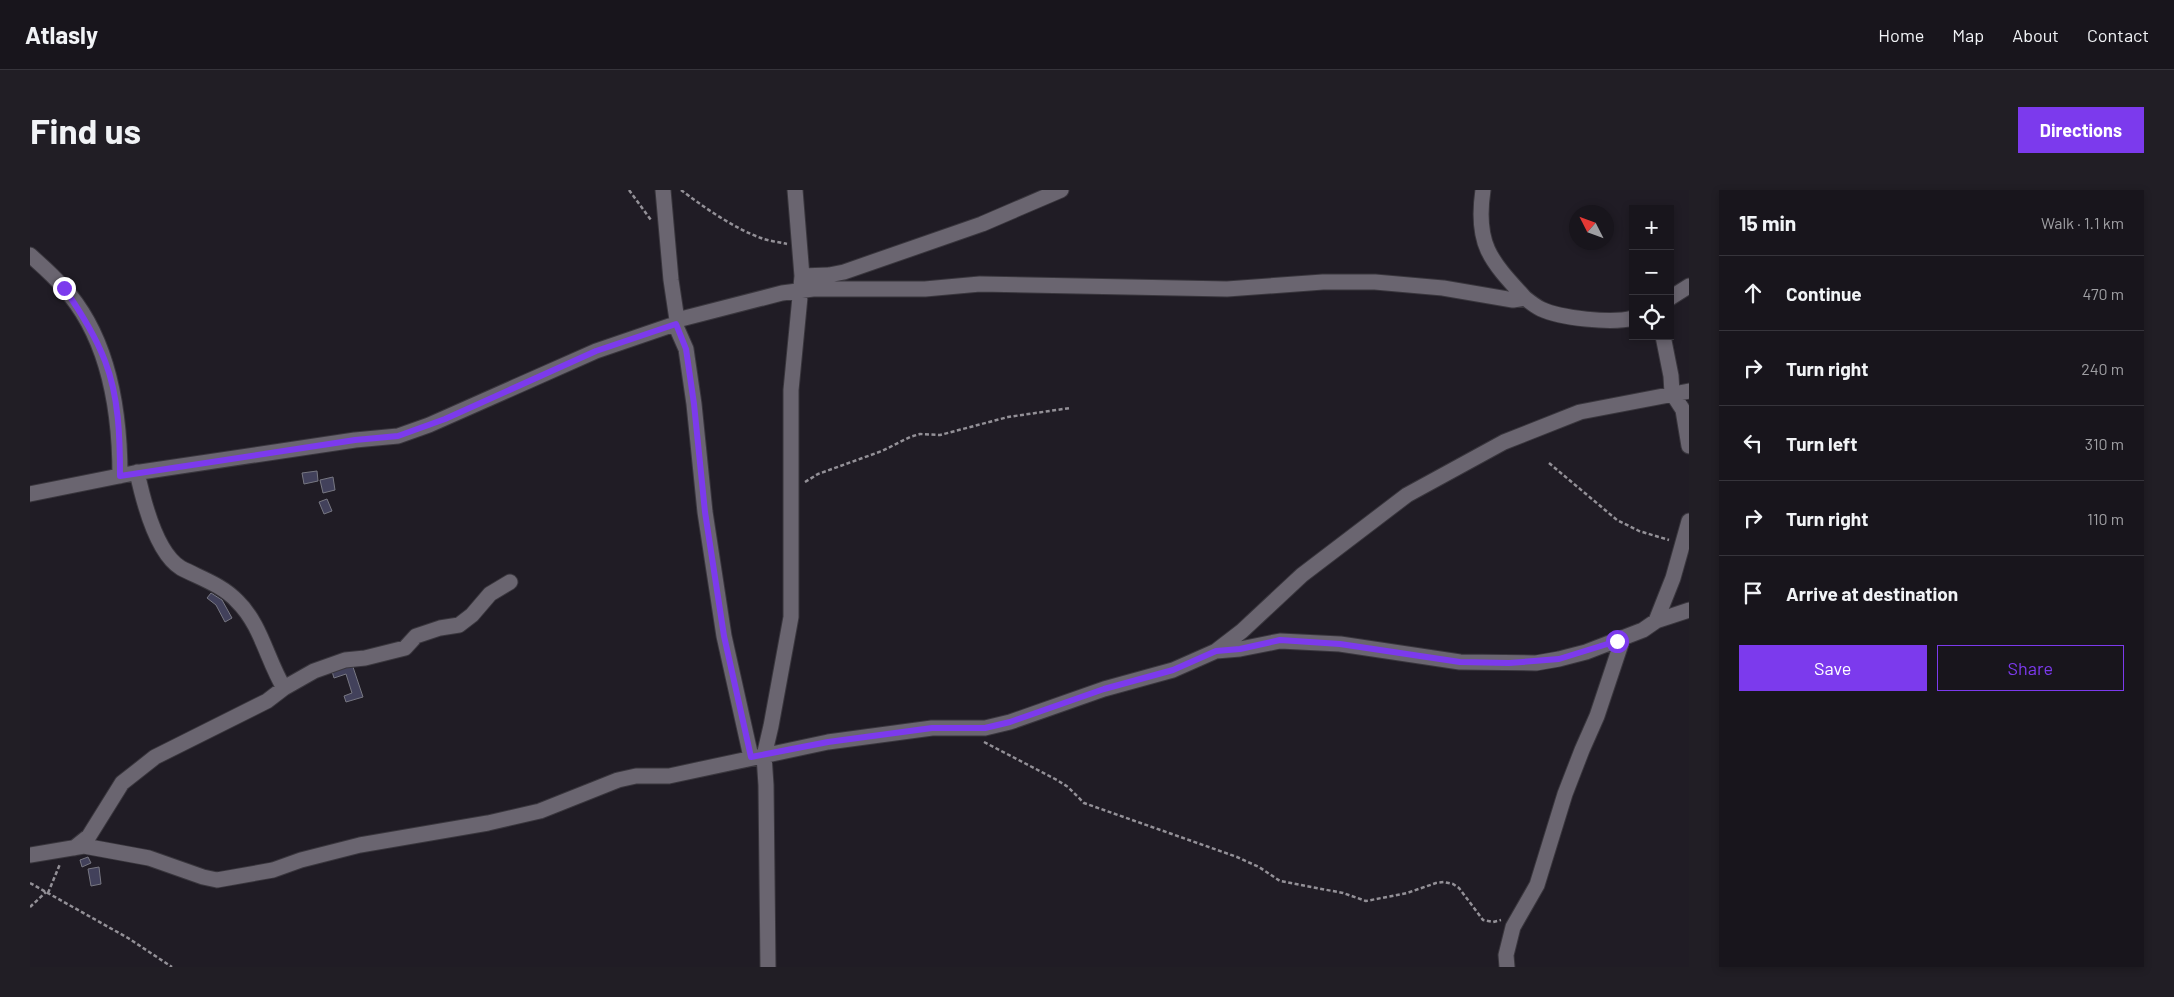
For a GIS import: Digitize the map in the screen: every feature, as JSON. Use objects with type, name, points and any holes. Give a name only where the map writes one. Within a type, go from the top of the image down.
[{"type":"street","points":[[664,190],[667,241],[676,322],[686,349],[694,404],[705,512],[724,636],[766,785],[768,967]]},
{"type":"street","points":[[757,757],[771,726],[791,617],[789,524],[792,489],[790,390],[801,284],[800,248],[794,190]]},
{"type":"street","points":[[30,494],[137,472],[355,440],[398,436],[445,419],[596,351],[676,322],[844,272],[982,224],[1062,190]]},
{"type":"street","points":[[1483,190],[1480,222],[1484,241],[1489,254],[1501,272],[1524,298],[1542,309],[1562,315],[1610,320],[1629,318]]},
{"type":"street","points":[[30,255],[64,288],[86,319],[106,362],[116,406],[120,441],[120,476]]},
{"type":"street","points":[[801,284],[925,289],[980,284],[1227,289],[1323,282],[1375,282],[1443,288],[1513,300],[1524,298]]},
{"type":"street","points":[[1674,295],[1689,286]]},
{"type":"street","points":[[1664,340],[1671,376],[1672,393],[1683,410],[1689,446]]},
{"type":"street","points":[[30,855],[84,846],[149,858],[217,880],[273,870],[301,860],[360,845],[488,823],[540,811],[618,780],[636,776],[669,776],[828,742],[932,728],[985,728],[1010,722],[1104,689],[1173,670],[1216,651],[1242,631],[1276,598],[1318,562],[1407,495],[1504,442],[1580,412],[1689,391]]},
{"type":"street","points":[[137,472],[141,493],[154,530],[168,557],[179,566],[226,591],[239,602],[258,631],[274,672],[284,688]]},
{"type":"street","points":[[1656,621],[1673,578],[1689,521]]},
{"type":"street","points":[[63,851],[78,846],[89,836],[115,790],[144,764],[267,701],[284,688],[324,667],[345,660],[365,658],[405,648],[416,636],[440,628],[459,625],[472,615],[490,594],[510,582]]},
{"type":"street","points":[[1216,651],[1240,649],[1280,640],[1340,644],[1460,662],[1536,663],[1586,652],[1643,630],[1656,621],[1689,610]]},
{"type":"street","points":[[1507,967],[1508,943],[1513,928],[1537,885],[1565,794],[1597,716],[1623,638]]},
{"type":"path","points":[[629,190],[667,241]]},
{"type":"path","points":[[680,190],[698,203],[760,238],[800,248]]},
{"type":"path","points":[[792,489],[818,474],[882,451],[920,434],[940,435],[998,420],[1070,408]]},
{"type":"path","points":[[1550,463],[1617,520],[1639,531],[1683,544]]},
{"type":"path","points":[[982,741],[1058,780],[1084,803],[1237,857],[1259,867],[1280,881],[1343,893],[1366,901],[1407,893],[1444,882],[1459,888],[1480,918],[1486,922],[1493,922],[1521,913]]},
{"type":"path","points":[[30,907],[47,893],[62,858],[63,851]]},
{"type":"path","points":[[30,883],[128,938],[172,967]]},
{"type":"building","points":[[317,471],[318,481],[304,484],[302,473]]},
{"type":"building","points":[[333,477],[335,490],[323,493],[320,480]]},
{"type":"building","points":[[327,499],[332,511],[324,514],[319,502]]},
{"type":"building","points":[[211,593],[222,600],[232,618],[225,622],[216,605],[207,598]]},
{"type":"building","points":[[351,661],[363,697],[346,702],[344,696],[352,693],[346,674],[334,678],[331,668]]},
{"type":"building","points":[[88,857],[91,863],[82,867],[80,860]]},
{"type":"building","points":[[99,867],[101,884],[91,886],[88,869]]},
{"type":"route","points":[[64,288],[86,319],[106,362],[116,406],[120,441],[120,476],[134,472],[255,456],[355,440],[398,436],[445,419],[596,351],[676,324],[686,349],[694,404],[705,512],[724,636],[751,757],[764,756],[828,742],[932,728],[985,728],[1068,703],[1104,689],[1173,670],[1216,651],[1240,649],[1280,640],[1359,646],[1397,654],[1460,662],[1509,663],[1536,663],[1559,659],[1617,641]]}]
